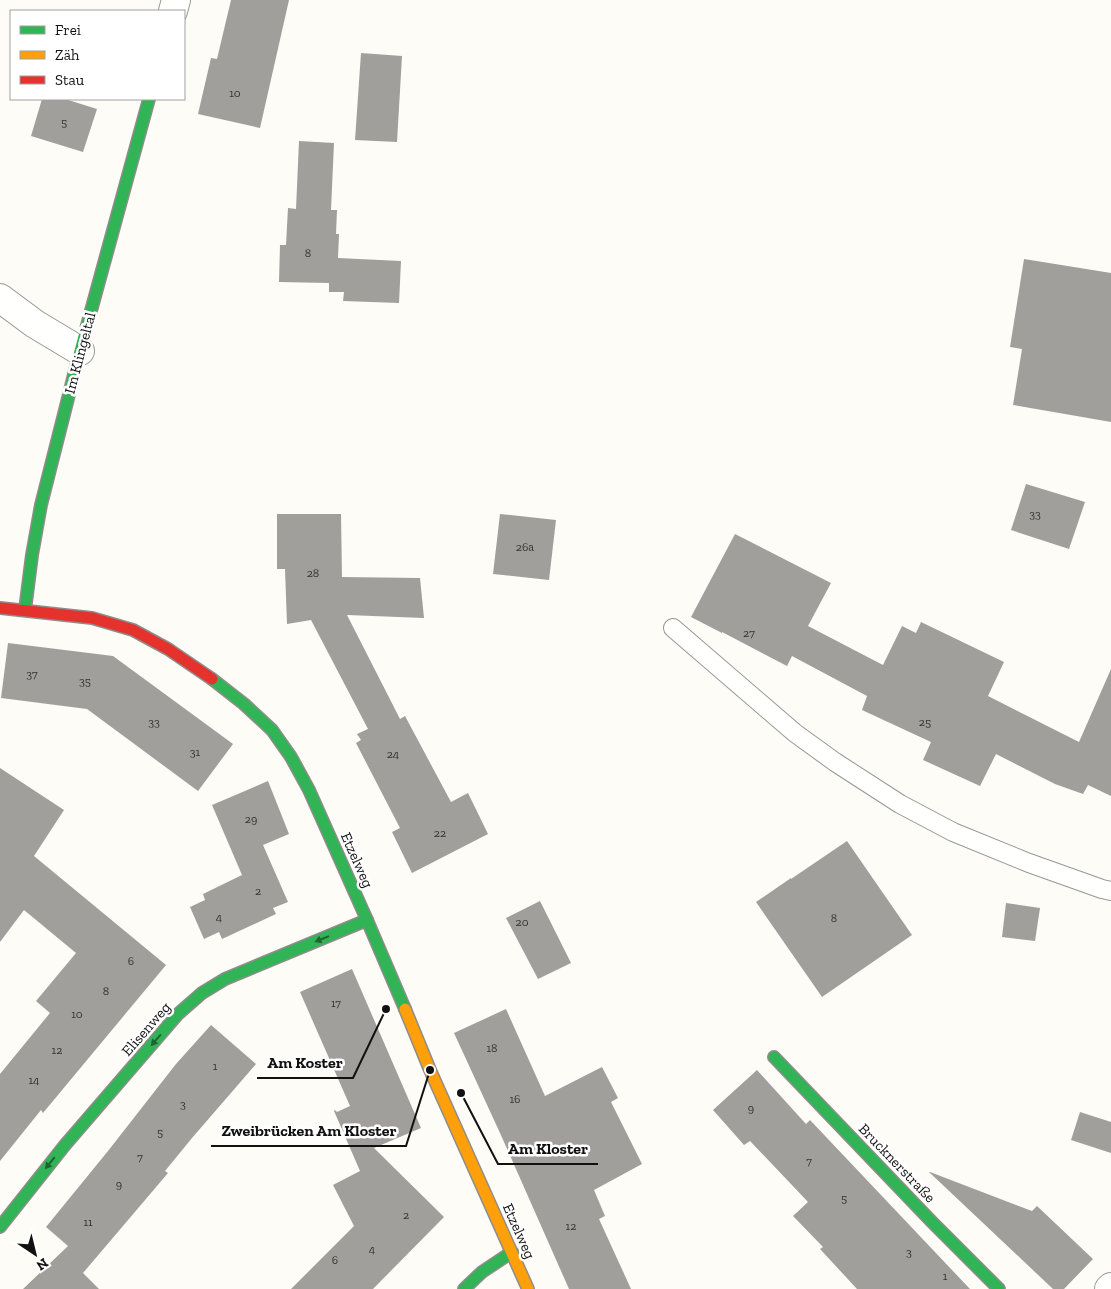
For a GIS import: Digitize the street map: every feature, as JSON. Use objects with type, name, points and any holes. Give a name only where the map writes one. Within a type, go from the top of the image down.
[{"type":"street","name":"Im Klingeltal","points":[[25,610],[41,505],[80,351],[149,100]]},
{"type":"street","points":[[0,298],[35,324],[80,351]]},
{"type":"street","name":"Etzelweg","points":[[0,608],[92,618],[133,630],[210,677],[244,704],[272,730],[291,757],[309,790],[367,920],[430,1070],[528,1289]]},
{"type":"street","name":"Elisenweg","points":[[0,1227],[65,1145],[178,1014],[202,993],[225,979],[367,920]]},
{"type":"street","name":"Brucknerstraße","points":[[774,1057],[999,1289]]},
{"type":"street","points":[[464,1289],[482,1272],[512,1252]]},
{"type":"lane","points":[[672,628],[795,733],[835,762],[900,804],[953,832],[1029,863],[1111,891]]},
{"type":"building","points":[[231,0],[289,0],[260,128],[198,114],[211,58],[217,59]]},
{"type":"building","points":[[361,53],[402,56],[397,142],[355,140]]},
{"type":"building","points":[[42,100],[68,100],[97,109],[83,152],[31,136]]},
{"type":"building","points":[[299,141],[334,143],[331,210],[337,210],[338,258],[401,261],[399,303],[343,301],[344,292],[329,292],[329,283],[279,282],[280,245],[286,245],[288,208],[296,209]]},
{"type":"building","points":[[1024,259],[1111,273],[1111,422],[1013,405],[1022,349],[1010,347]]},
{"type":"building","points":[[1026,484],[1085,502],[1069,549],[1011,530]]},
{"type":"building","points":[[277,514],[341,514],[342,577],[420,578],[424,618],[347,615],[400,719],[405,716],[451,802],[468,793],[488,834],[412,873],[392,832],[400,828],[356,743],[361,740],[357,734],[368,729],[311,620],[287,624],[285,569],[277,569]]},
{"type":"building","points":[[500,514],[556,520],[549,580],[493,574]]},
{"type":"building","points":[[735,534],[831,583],[808,626],[883,665],[902,626],[916,633],[921,622],[1004,662],[988,696],[1079,742],[1111,669],[1111,796],[1088,785],[1083,794],[1055,784],[996,754],[980,786],[923,760],[931,742],[862,710],[867,696],[792,656],[787,666],[691,617]]},
{"type":"building","points":[[8,643],[113,656],[233,744],[198,791],[87,709],[1,698]]},
{"type":"building","points":[[0,768],[64,810],[34,856],[166,965],[43,1113],[41,1110],[0,1161],[0,1074],[50,1013],[36,1001],[76,953],[24,910],[0,942]]},
{"type":"building","points":[[268,781],[289,834],[263,845],[288,902],[273,908],[276,914],[222,939],[219,932],[204,939],[190,907],[205,900],[203,894],[242,875],[212,805]]},
{"type":"building","points":[[847,841],[912,935],[822,997],[756,902]]},
{"type":"building","points":[[540,901],[571,963],[538,979],[506,918]]},
{"type":"building","points":[[1006,903],[1040,908],[1035,941],[1002,937]]},
{"type":"building","points":[[352,969],[421,1128],[374,1148],[444,1217],[373,1289],[291,1289],[354,1226],[333,1185],[360,1171],[334,1111],[337,1112],[350,1106],[300,992]]},
{"type":"building","points":[[506,1009],[545,1096],[602,1067],[618,1098],[611,1102],[642,1164],[594,1190],[605,1216],[599,1219],[631,1289],[569,1289],[454,1033]]},
{"type":"building","points":[[211,1025],[256,1064],[192,1138],[165,1171],[168,1173],[83,1273],[99,1289],[23,1289],[68,1246],[46,1227],[176,1064]]},
{"type":"building","points":[[757,1070],[806,1124],[810,1120],[970,1289],[857,1289],[820,1249],[823,1247],[793,1216],[808,1202],[750,1141],[744,1145],[713,1110]]},
{"type":"building","points":[[1080,1112],[1111,1122],[1111,1153],[1071,1140]]},
{"type":"building","points":[[929,1172],[1032,1211],[1037,1206],[1093,1259],[1064,1289],[1053,1289]]},
{"type":"traffic: fast","points":[[25,610],[41,505],[80,351],[149,100]]},
{"type":"traffic: fast","points":[[212,679],[244,704],[272,730],[291,757],[309,790],[405,1009]]},
{"type":"traffic: fast","points":[[0,1227],[65,1145],[178,1014],[202,993],[225,979],[367,920]]},
{"type":"traffic: fast","points":[[774,1057],[999,1289]]},
{"type":"traffic: fast","points":[[464,1289],[482,1272],[512,1252]]},
{"type":"traffic: slow","points":[[405,1009],[430,1070],[528,1289]]},
{"type":"traffic: jam","points":[[0,608],[92,618],[133,630],[168,649],[212,679]]},
{"type":"place","name":"Am Koster","points":[[386,1009]]},
{"type":"place","name":"Zweibrücken Am Kloster","points":[[430,1070]]},
{"type":"place","name":"Am Kloster","points":[[461,1093]]}]
